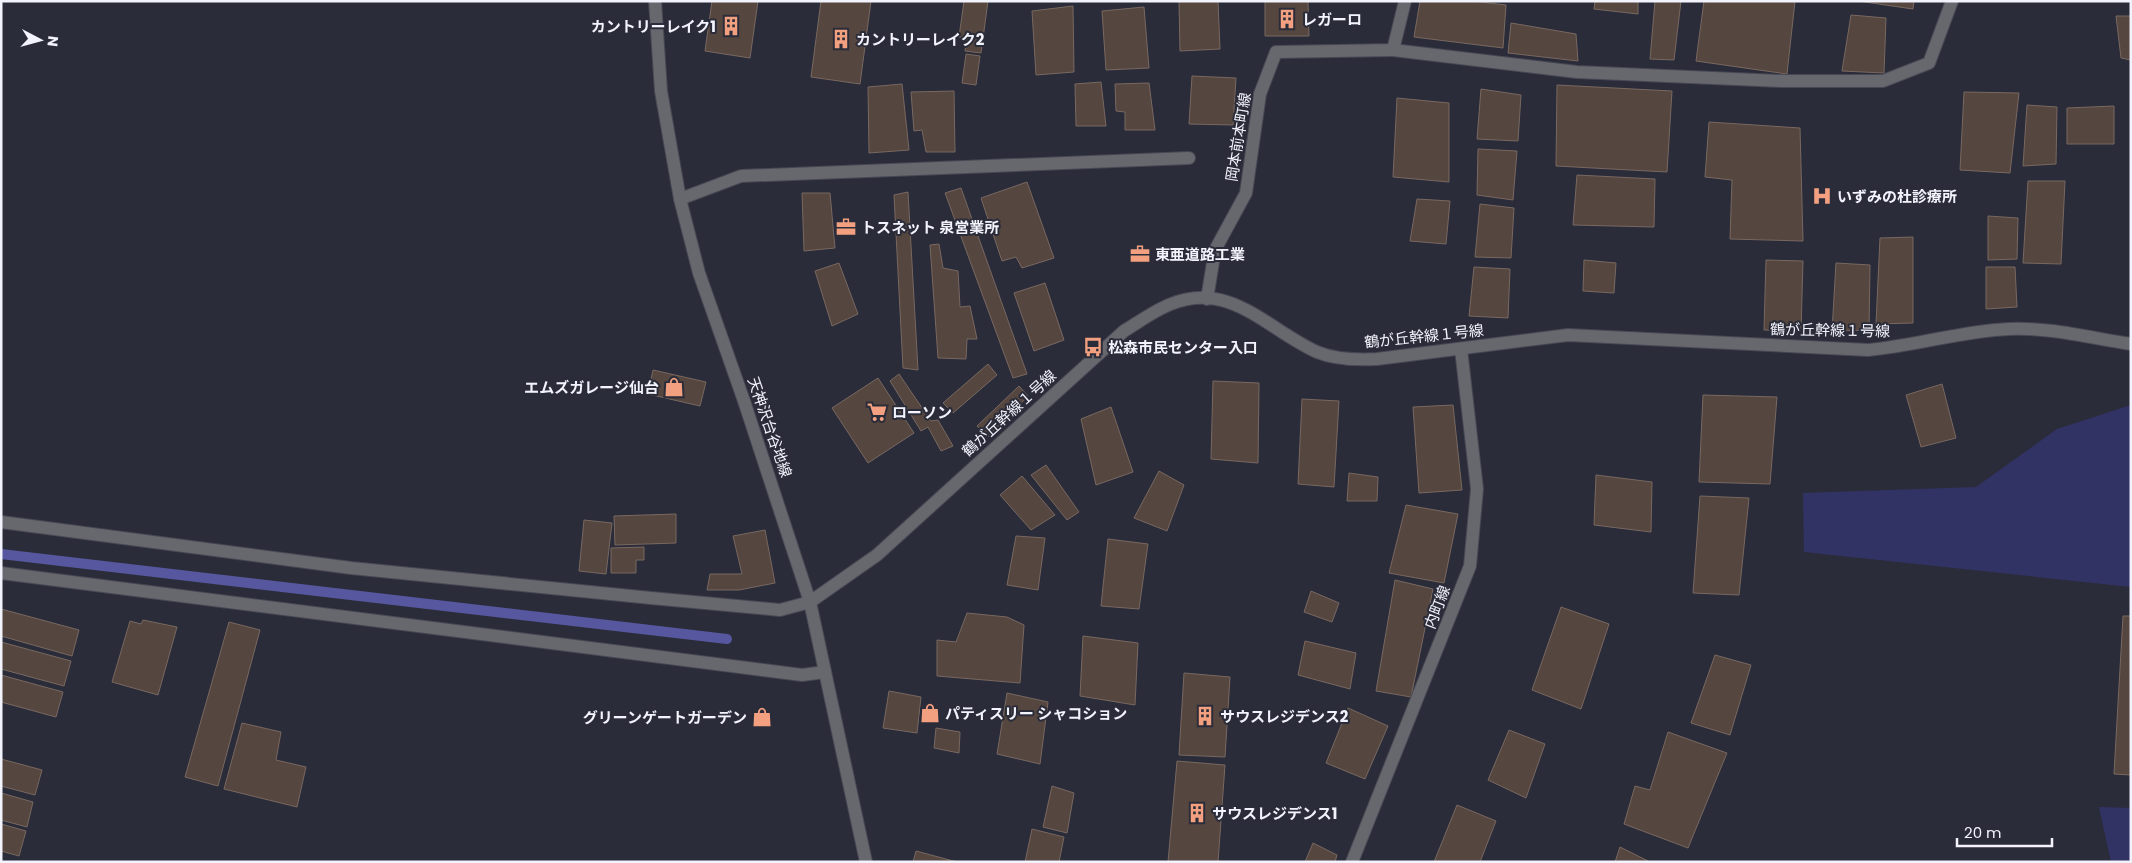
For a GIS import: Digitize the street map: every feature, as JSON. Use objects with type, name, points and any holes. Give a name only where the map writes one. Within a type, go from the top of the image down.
[{"type":"street","name":"天神沢台谷地線","points":[[655,1],[661,91],[680,199],[699,273],[744,401],[810,602],[866,862]]},
{"type":"street","points":[[1405,1],[1393,50],[1578,72],[1782,82],[1883,81],[1929,64],[1952,1]]},
{"type":"street","name":"岡本前本町線","points":[[1207,299],[1215,250],[1246,193],[1260,94],[1276,52],[1393,50]]},
{"type":"street","points":[[680,199],[741,176],[1189,158]]},
{"type":"street","name":"鶴が丘幹線１号線","points":[[1,522],[351,568],[780,610],[810,602],[878,555],[1124,331],[1171,304],[1207,299],[1240,305],[1318,353],[1352,360],[1568,336],[1868,350],[1896,347],[1963,333],[2009,329],[2040,329],[2131,344]]},
{"type":"street","name":"内町線","points":[[1352,862],[1470,566],[1477,488],[1461,349]]},
{"type":"street","points":[[1,573],[802,675],[825,672]]},
{"type":"shaded area","points":[[2131,405],[2131,587],[1804,552],[1803,493],[1976,487],[2057,429]]},
{"type":"shaded area","points":[[2099,807],[2131,808],[2131,862],[2111,862]]},
{"type":"building","name":"カントリーレイク1","points":[[712,1],[758,1],[750,58],[705,51]]},
{"type":"building","name":"カントリーレイク2","points":[[821,1],[871,1],[860,84],[811,77]]},
{"type":"building","points":[[964,1],[988,1],[981,53],[965,51],[967,38],[959,37]]},
{"type":"building","points":[[1179,1],[1218,1],[1220,49],[1180,51]]},
{"type":"building","name":"レガーロ","points":[[1265,1],[1308,1],[1309,36],[1265,36]]},
{"type":"building","points":[[1420,1],[1472,1],[1506,5],[1503,48],[1414,37]]},
{"type":"building","points":[[1595,1],[1638,1],[1638,14],[1594,9]]},
{"type":"building","points":[[1655,1],[1681,1],[1674,60],[1650,59]]},
{"type":"building","points":[[1704,1],[1795,1],[1787,74],[1696,61]]},
{"type":"building","points":[[1858,1],[1914,1],[1913,9]]},
{"type":"building","points":[[1073,6],[1074,72],[1036,75],[1032,11]]},
{"type":"building","points":[[1144,7],[1149,68],[1106,70],[1102,11]]},
{"type":"building","points":[[1851,15],[1886,18],[1884,73],[1842,71]]},
{"type":"building","points":[[2116,16],[2131,16],[2131,60],[2121,58]]},
{"type":"building","points":[[1511,23],[1576,34],[1578,61],[1508,53]]},
{"type":"building","points":[[966,54],[980,56],[976,85],[962,83]]},
{"type":"building","points":[[1192,76],[1236,78],[1233,125],[1189,124]]},
{"type":"building","points":[[1101,82],[1106,126],[1076,126],[1075,84]]},
{"type":"building","points":[[1149,83],[1155,130],[1125,130],[1125,112],[1116,111],[1115,84]]},
{"type":"building","points":[[902,84],[909,150],[869,153],[868,87]]},
{"type":"building","points":[[1557,85],[1672,91],[1667,172],[1556,166]]},
{"type":"building","points":[[1481,89],[1521,95],[1518,141],[1477,139]]},
{"type":"building","points":[[954,91],[955,152],[926,152],[922,130],[914,131],[911,92]]},
{"type":"building","points":[[1964,92],[2019,93],[2010,173],[1960,170]]},
{"type":"building","points":[[1397,98],[1449,103],[1449,182],[1393,177]]},
{"type":"building","points":[[2027,105],[2057,107],[2056,164],[2023,166]]},
{"type":"building","points":[[2114,106],[2114,144],[2067,144],[2067,108]]},
{"type":"building","points":[[1709,122],[1800,128],[1803,241],[1730,239],[1732,180],[1705,177]]},
{"type":"building","points":[[1478,149],[1517,151],[1513,200],[1477,195]]},
{"type":"building","points":[[1577,175],[1655,179],[1654,227],[1573,225]]},
{"type":"building","points":[[2028,181],[2065,181],[2061,264],[2023,263]]},
{"type":"building","points":[[1027,182],[1054,258],[1022,268],[1016,257],[1002,261],[981,198]]},
{"type":"building","points":[[961,188],[1027,374],[1013,378],[945,193]]},
{"type":"building","points":[[908,192],[918,370],[903,368],[894,195]]},
{"type":"building","points":[[802,193],[830,193],[835,248],[804,251]]},
{"type":"building","points":[[1417,199],[1450,201],[1446,244],[1410,241]]},
{"type":"building","points":[[1480,204],[1514,208],[1511,258],[1475,257]]},
{"type":"building","points":[[1988,216],[2018,218],[2017,259],[1988,260]]},
{"type":"building","points":[[1913,237],[1913,323],[1876,324],[1880,238]]},
{"type":"building","points":[[939,244],[943,268],[958,271],[960,307],[970,306],[977,339],[967,339],[966,359],[938,358],[930,245]]},
{"type":"building","points":[[1584,260],[1616,263],[1614,293],[1583,291]]},
{"type":"building","points":[[1766,260],[1803,261],[1801,331],[1764,330]]},
{"type":"building","points":[[839,263],[858,314],[832,326],[815,271]]},
{"type":"building","points":[[1836,263],[1870,265],[1869,330],[1832,331]]},
{"type":"building","points":[[1474,267],[1510,269],[1508,318],[1469,316]]},
{"type":"building","points":[[1986,267],[2015,267],[2017,307],[1986,309]]},
{"type":"building","points":[[1045,283],[1064,340],[1034,351],[1014,293]]},
{"type":"building","points":[[988,364],[997,375],[953,413],[943,403]]},
{"type":"building","points":[[653,370],[706,382],[700,406],[648,394]]},
{"type":"building","points":[[899,374],[931,421],[938,420],[953,446],[941,451],[928,427],[921,431],[890,381]]},
{"type":"building","points":[[878,378],[914,433],[868,463],[832,408]]},
{"type":"building","points":[[1213,381],[1259,383],[1258,463],[1211,459]]},
{"type":"building","points":[[1942,384],[1956,438],[1921,447],[1906,395]]},
{"type":"building","points":[[1019,386],[1028,396],[988,437],[977,426]]},
{"type":"building","points":[[1703,395],[1777,397],[1770,484],[1699,482]]},
{"type":"building","points":[[1302,399],[1339,401],[1334,487],[1298,484]]},
{"type":"building","points":[[1453,405],[1462,490],[1419,493],[1413,407]]},
{"type":"building","points":[[1111,407],[1133,472],[1096,485],[1081,419]]},
{"type":"building","points":[[1046,465],[1079,512],[1067,520],[1031,475]]},
{"type":"building","points":[[1159,471],[1184,485],[1167,531],[1134,518]]},
{"type":"building","points":[[1349,473],[1378,477],[1377,501],[1347,501]]},
{"type":"building","points":[[1596,475],[1652,482],[1651,532],[1594,525]]},
{"type":"building","points":[[1022,476],[1055,515],[1031,530],[1000,495]]},
{"type":"building","points":[[1700,496],[1749,498],[1739,595],[1693,593]]},
{"type":"building","points":[[1406,505],[1458,514],[1444,583],[1389,573]]},
{"type":"building","points":[[676,514],[676,543],[615,545],[614,516]]},
{"type":"building","points":[[584,520],[612,523],[606,574],[579,571]]},
{"type":"building","points":[[765,530],[775,583],[739,590],[707,590],[710,574],[742,574],[733,536]]},
{"type":"building","points":[[1016,536],[1045,538],[1038,590],[1007,585]]},
{"type":"building","points":[[1108,539],[1148,544],[1139,609],[1101,606]]},
{"type":"building","points":[[644,547],[644,560],[636,560],[636,573],[611,573],[611,548]]},
{"type":"building","points":[[1395,580],[1433,589],[1411,697],[1376,691]]},
{"type":"building","points":[[1311,591],[1339,603],[1332,622],[1304,612]]},
{"type":"building","points":[[1561,607],[1609,624],[1581,709],[1532,690]]},
{"type":"building","points":[[1,609],[79,630],[72,656],[1,636]]},
{"type":"building","points":[[967,613],[1007,617],[1024,625],[1020,683],[937,676],[937,640],[956,642]]},
{"type":"building","points":[[2123,616],[2131,616],[2131,775],[2114,774]]},
{"type":"building","points":[[143,620],[177,627],[158,695],[112,682],[130,621],[141,624]]},
{"type":"building","points":[[229,622],[260,630],[218,786],[185,777]]},
{"type":"building","points":[[1083,636],[1138,643],[1135,705],[1080,696]]},
{"type":"building","points":[[1305,641],[1356,653],[1350,689],[1298,675]]},
{"type":"building","points":[[1,642],[71,661],[64,686],[1,669]]},
{"type":"building","points":[[1715,655],[1751,665],[1730,735],[1691,723]]},
{"type":"building","name":"サウスレジデンス2","points":[[1184,673],[1230,677],[1225,757],[1179,755]]},
{"type":"building","points":[[1,675],[63,692],[56,717],[1,702]]},
{"type":"building","points":[[889,691],[921,697],[917,733],[883,728]]},
{"type":"building","points":[[1007,693],[1048,702],[1040,764],[997,754]]},
{"type":"building","points":[[1348,708],[1388,726],[1365,779],[1326,763]]},
{"type":"building","points":[[242,723],[281,732],[276,760],[306,767],[297,807],[224,789]]},
{"type":"building","points":[[936,728],[960,732],[959,753],[934,748]]},
{"type":"building","points":[[1509,730],[1545,744],[1526,798],[1488,780]]},
{"type":"building","points":[[1668,732],[1727,753],[1688,848],[1624,824],[1635,786],[1650,790]]},
{"type":"building","points":[[1,759],[42,770],[35,795],[1,786]]},
{"type":"building","name":"サウスレジデンス1","points":[[1177,761],[1225,765],[1218,862],[1168,862]]},
{"type":"building","points":[[1052,786],[1074,793],[1067,833],[1043,827]]},
{"type":"building","points":[[1,793],[33,802],[27,827],[1,820]]},
{"type":"building","points":[[1457,805],[1496,821],[1480,862],[1434,862]]},
{"type":"building","points":[[1,824],[26,831],[19,856],[1,851]]},
{"type":"building","points":[[1032,829],[1064,837],[1059,862],[1025,862]]},
{"type":"building","points":[[1313,843],[1337,855],[1335,862],[1305,862]]},
{"type":"building","points":[[1620,847],[1650,862],[1615,862]]},
{"type":"building","points":[[916,851],[957,862],[913,862]]},
{"type":"waterway","points":[[1,554],[727,639]]},
{"type":"place","name":"レガーロ","points":[[1287,19]]},
{"type":"place","name":"カントリーレイク1","points":[[731,26]]},
{"type":"place","name":"カントリーレイク2","points":[[841,39]]},
{"type":"place","name":"いずみの杜診療所","points":[[1822,196]]},
{"type":"place","name":"トスネット 泉営業所","points":[[846,227]]},
{"type":"place","name":"東亜道路工業","points":[[1140,254]]},
{"type":"place","name":"松森市民センター入口","points":[[1093,347]]},
{"type":"place","name":"エムズガレージ仙台","points":[[674,387]]},
{"type":"place","name":"ローソン","points":[[877,412]]},
{"type":"place","name":"パティスリー シャコション","points":[[930,713]]},
{"type":"place","name":"サウスレジデンス2","points":[[1205,716]]},
{"type":"place","name":"グリーンゲートガーデン","points":[[762,717]]},
{"type":"place","name":"サウスレジデンス1","points":[[1197,813]]}]
